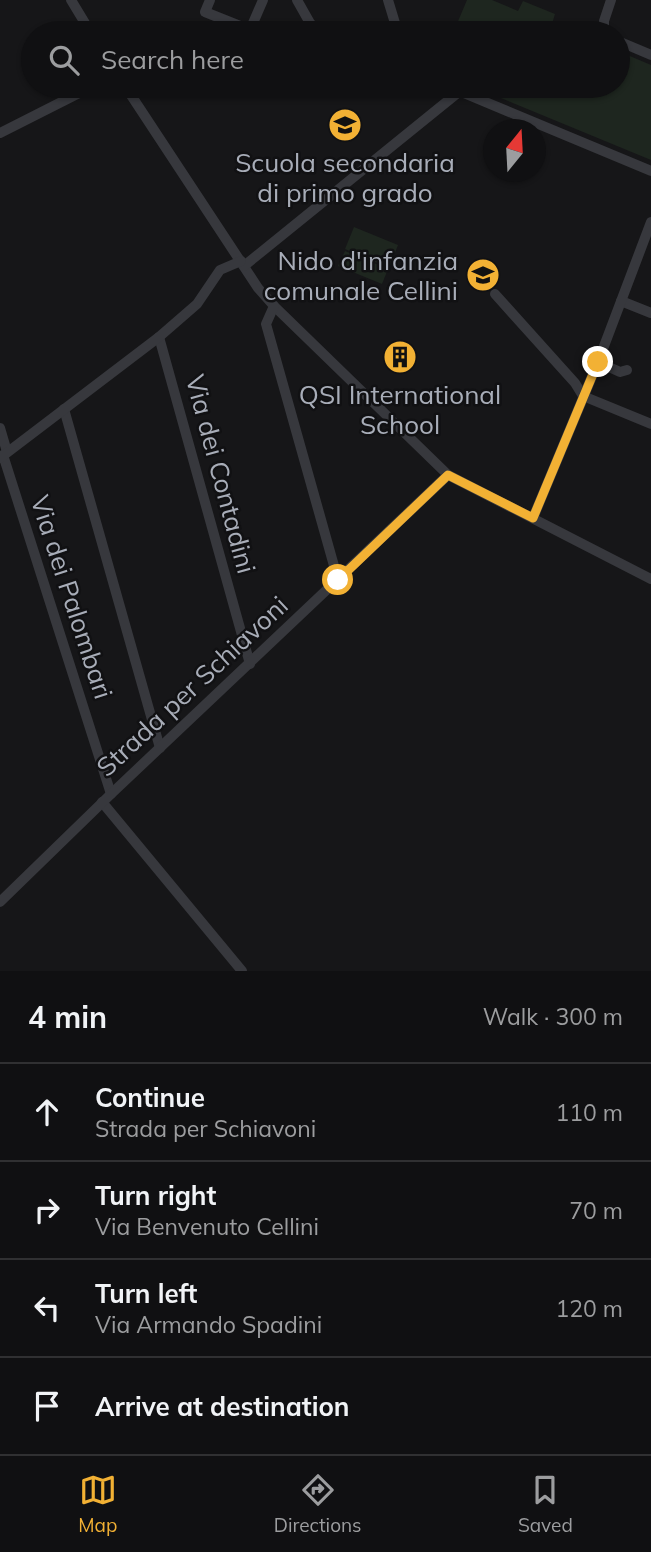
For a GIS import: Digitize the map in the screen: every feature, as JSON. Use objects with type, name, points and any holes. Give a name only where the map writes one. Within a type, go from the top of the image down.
[{"type":"street","points":[[71,0],[84,21]]},
{"type":"street","points":[[210,0],[205,12],[228,21]]},
{"type":"street","points":[[254,21],[263,0]]},
{"type":"street","points":[[297,0],[309,21]]},
{"type":"street","points":[[388,0],[394,21]]},
{"type":"street","points":[[604,21],[611,0]]},
{"type":"street","points":[[630,46],[651,55]]},
{"type":"street","points":[[0,133],[69,98]]},
{"type":"street","points":[[133,98],[258,288],[448,475],[651,579]]},
{"type":"street","points":[[3,455],[159,337],[197,304],[220,270],[243,263],[450,98]]},
{"type":"street","points":[[479,98],[651,171]]},
{"type":"street","points":[[533,518],[598,362],[651,222]]},
{"type":"street","points":[[495,294],[575,383],[583,396],[651,424]]},
{"type":"street","points":[[621,301],[651,313]]},
{"type":"street","points":[[274,306],[266,324],[338,580]]},
{"type":"street","name":"Via dei Contadini","points":[[159,337],[250,664]]},
{"type":"street","points":[[598,362],[620,372],[627,370]]},
{"type":"street","points":[[64,409],[160,748]]},
{"type":"street","name":"Via dei Palombari","points":[[0,428],[3,455],[111,793]]},
{"type":"street","name":"Strada per Schiavoni","points":[[0,902],[111,793],[448,475]]},
{"type":"street","points":[[102,802],[242,971]]},
{"type":"shaded area","points":[[467,0],[492,0],[518,11],[523,1],[555,14],[553,21],[458,21]]},
{"type":"shaded area","points":[[630,56],[651,65],[651,160],[501,98],[630,98]]},
{"type":"shaded area","points":[[354,227],[398,245],[389,268],[345,249]]},
{"type":"shaded area","points":[[345,251],[388,269],[382,284],[338,266]]},
{"type":"place","name":"Scuola secondaria di primo grado","points":[[345,125]]},
{"type":"place","name":"Nido d'infanzia comunale Cellini","points":[[483,275]]},
{"type":"place","name":"QSI International School","points":[[400,357]]},
{"type":"route","points":[[338,580],[448,475],[533,518],[598,362]]}]
